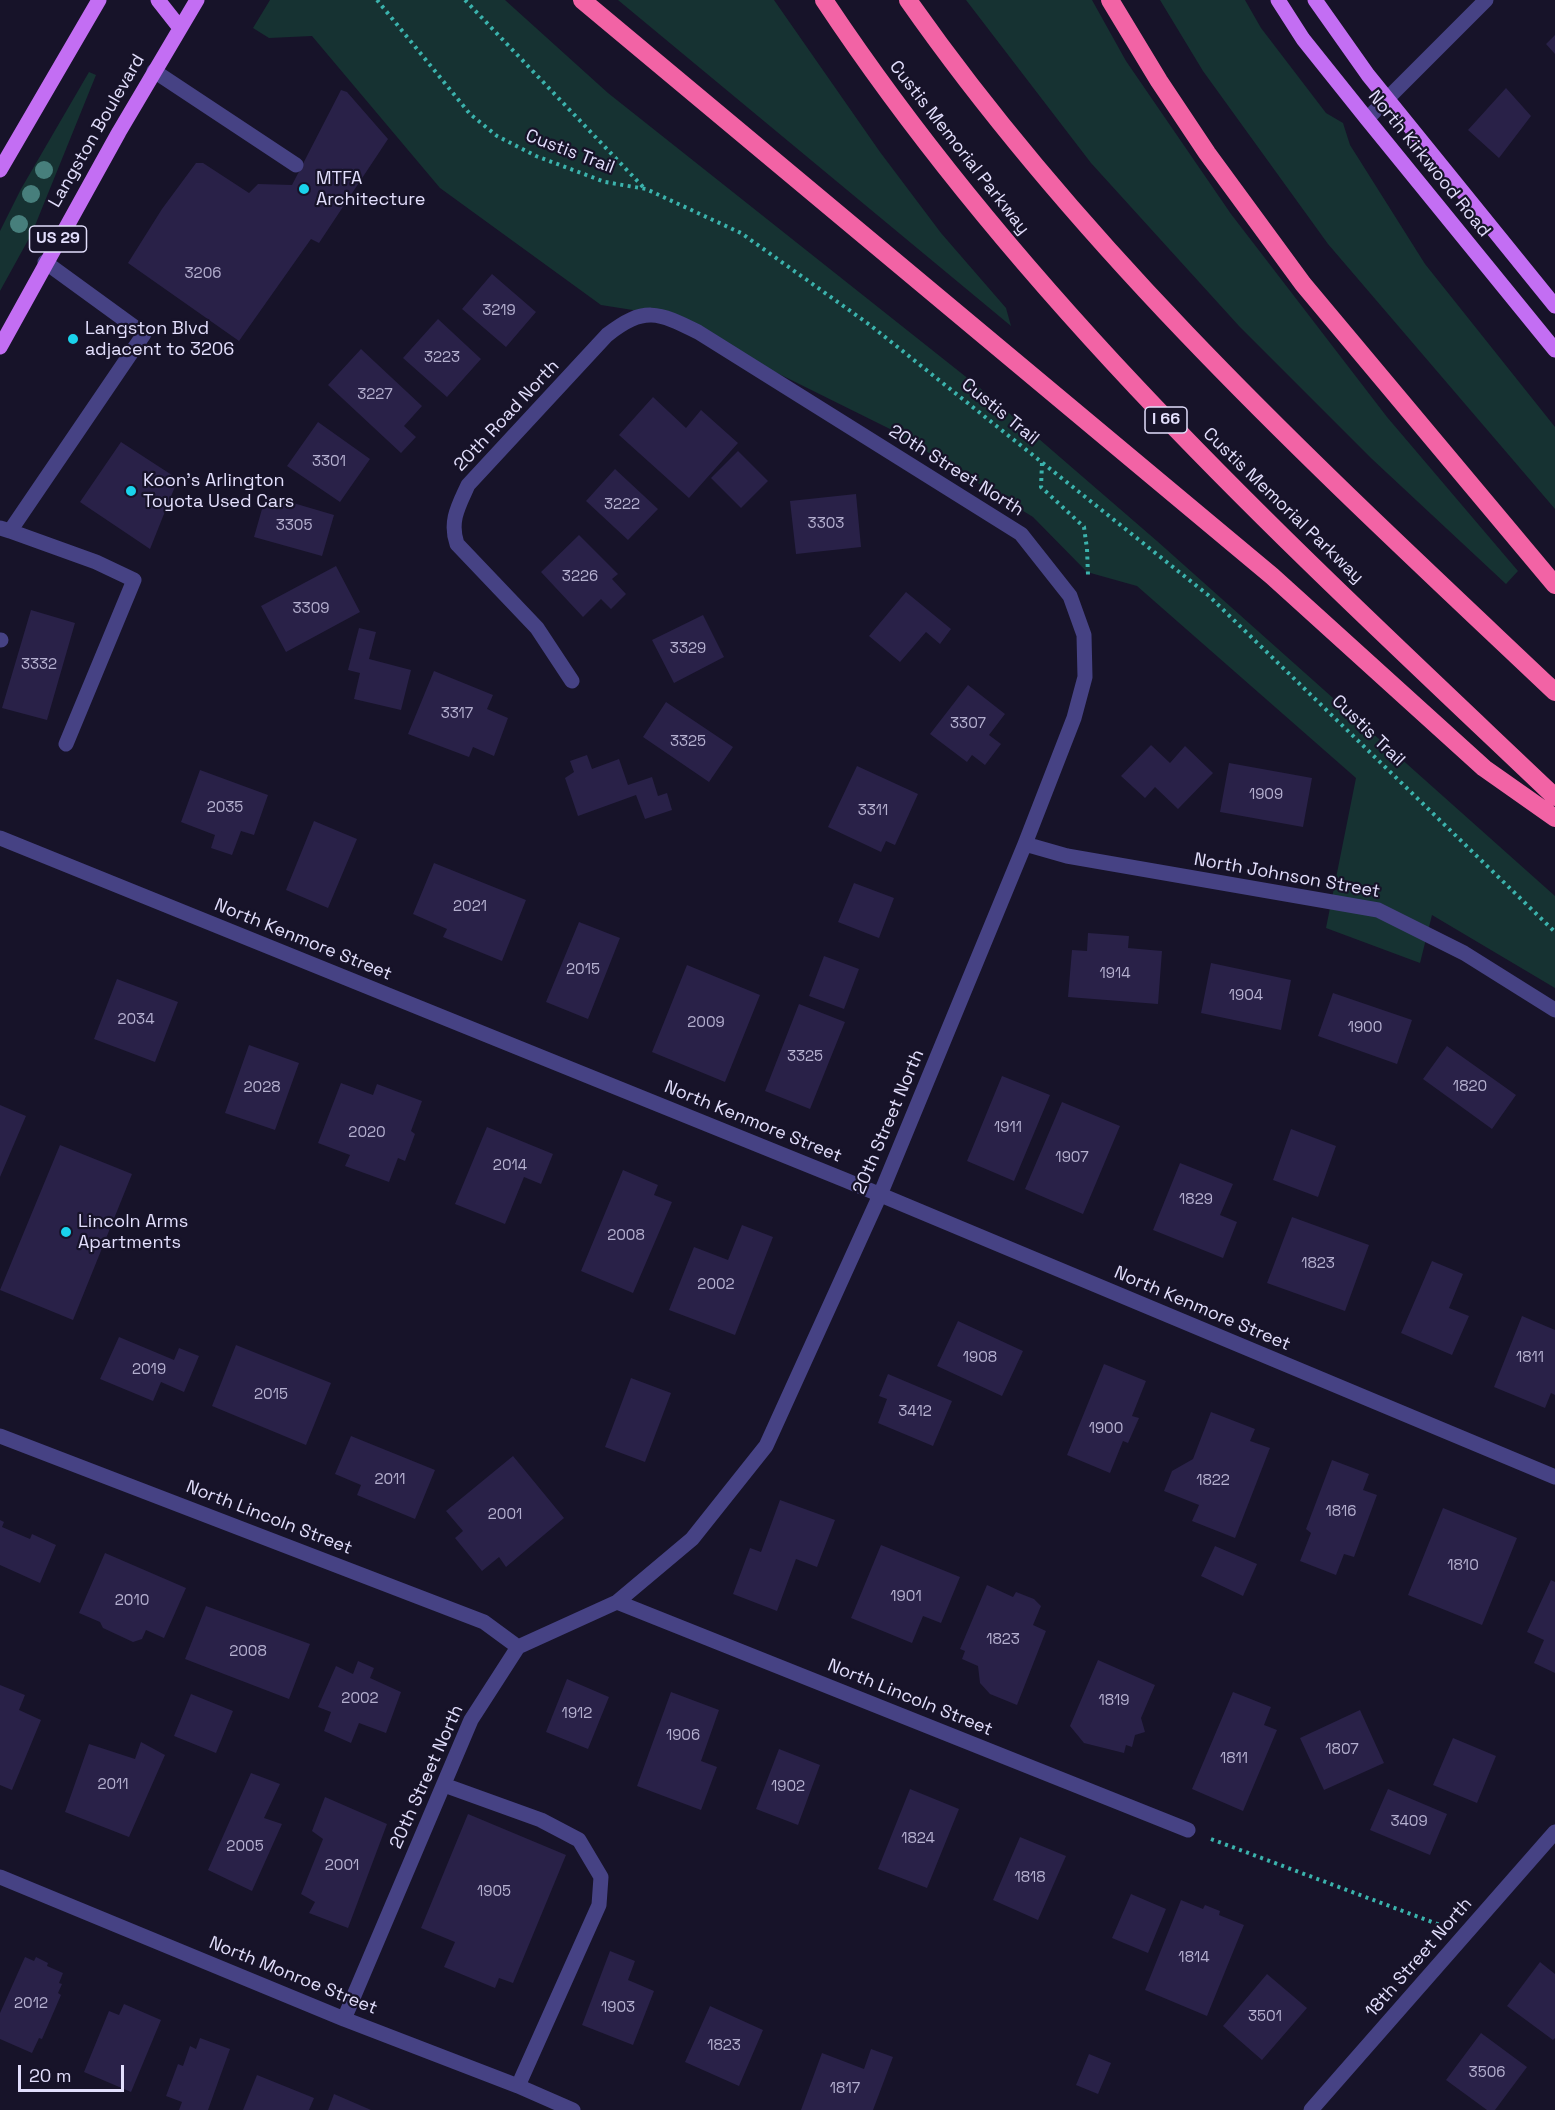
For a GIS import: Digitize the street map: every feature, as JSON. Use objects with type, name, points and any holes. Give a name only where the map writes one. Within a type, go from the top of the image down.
[{"type":"highway","points":[[582,0],[1272,576],[1484,768],[1555,818]]},
{"type":"highway","name":"Custis Memorial Parkway","points":[[824,0],[858,52],[975,205],[1101,351],[1240,496],[1555,797]]},
{"type":"highway","points":[[908,0],[953,65],[1078,215],[1146,291],[1279,428],[1555,692]]},
{"type":"highway","points":[[1110,0],[1159,81],[1201,144],[1303,284],[1555,585]]},
{"type":"main road","points":[[0,170],[99,0]]},
{"type":"main road","points":[[158,0],[180,28]]},
{"type":"main road","name":"Langston Boulevard","points":[[0,347],[45,262],[154,70],[197,0]]},
{"type":"main road","name":"North Kirkwood Road","points":[[1278,0],[1304,39],[1367,120],[1555,351]]},
{"type":"main road","name":"North Kirkwood Road","points":[[1315,0],[1387,99],[1555,306]]},
{"type":"street","points":[[1367,120],[1486,0]]},
{"type":"street","points":[[154,70],[296,165]]},
{"type":"street","points":[[45,262],[144,334],[5,529],[96,562],[134,580],[66,744]]},
{"type":"street","name":"20th Street North","points":[[344,2019],[471,1720],[518,1647],[617,1602],[692,1539],[766,1446],[880,1195],[1025,844],[1074,718],[1085,677],[1084,635],[1070,596],[1020,534],[698,332],[660,315],[649,315]]},
{"type":"street","name":"20th Road North","points":[[572,681],[537,628],[457,543],[453,533],[454,516],[468,485],[607,335],[636,316],[649,315]]},
{"type":"street","name":"North Kenmore Street","points":[[0,838],[880,1195],[1555,1477]]},
{"type":"street","name":"North Johnson Street","points":[[1025,844],[1067,856],[1378,910],[1464,953],[1555,1010]]},
{"type":"street","name":"North Lincoln Street","points":[[0,1436],[484,1622],[518,1647]]},
{"type":"street","name":"North Lincoln Street","points":[[617,1602],[1188,1830]]},
{"type":"street","points":[[444,1785],[541,1820],[579,1840],[601,1877],[598,1905],[518,2086]]},
{"type":"street","name":"18th Street North","points":[[1311,2110],[1555,1832]]},
{"type":"street","name":"North Monroe Street","points":[[0,1877],[344,2019],[518,2086],[573,2110]]},
{"type":"path","name":"Custis Trail","points":[[377,0],[470,114],[497,136],[536,156],[605,182],[645,189],[741,233],[870,325],[1208,595],[1555,932]]},
{"type":"path","points":[[465,0],[645,189]]},
{"type":"path","points":[[1042,462],[1041,487],[1084,527],[1088,576],[1070,596]]},
{"type":"path","points":[[1188,1830],[1465,1935]]},
{"type":"green space","points":[[270,0],[505,0],[608,93],[980,388],[1157,541],[1555,896],[1555,988],[1432,915],[1420,963],[1326,928],[1356,778],[1137,586],[1087,572],[1033,517],[890,429],[658,314],[601,305],[440,188],[312,36],[269,38],[253,28]]},
{"type":"green space","points":[[618,0],[774,0],[880,152],[941,233],[1006,308],[1011,326]]},
{"type":"green space","points":[[966,0],[1092,0],[1126,61],[1231,214],[1387,417],[1518,571],[1506,584],[1372,459],[1239,326],[1091,163]]},
{"type":"green space","points":[[1160,0],[1245,0],[1261,28],[1326,113],[1343,123],[1350,145],[1425,264],[1555,427],[1555,509],[1328,244],[1203,71]]},
{"type":"green space","points":[[89,72],[96,75],[32,233],[0,291],[0,231],[21,189]]},
{"type":"building","points":[[1555,35],[1555,54],[1546,44]]},
{"type":"building","points":[[1506,88],[1531,116],[1499,158],[1468,130]]},
{"type":"building","name":"MTFA Architecture","points":[[341,90],[347,92],[388,139],[319,243],[311,239],[239,341],[128,263],[162,209],[196,163],[203,163],[249,193],[258,184],[292,185]]},
{"type":"building","points":[[492,274],[536,312],[506,347],[462,309]]},
{"type":"building","points":[[438,319],[481,359],[447,397],[403,358]]},
{"type":"building","points":[[361,349],[422,406],[404,426],[416,437],[401,453],[328,385]]},
{"type":"building","points":[[653,397],[686,428],[701,410],[738,443],[689,498],[619,435]]},
{"type":"building","points":[[318,422],[370,459],[340,502],[287,466]]},
{"type":"building","name":"Koon's Arlington Toyota Used Cars","points":[[121,442],[178,479],[150,549],[80,502]]},
{"type":"building","points":[[738,451],[768,481],[741,508],[711,478]]},
{"type":"building","points":[[615,469],[658,509],[628,540],[586,501]]},
{"type":"building","points":[[856,494],[861,547],[796,554],[790,501]]},
{"type":"building","points":[[266,495],[334,515],[322,556],[254,537]]},
{"type":"building","points":[[579,535],[618,574],[612,579],[626,594],[611,609],[601,599],[583,617],[541,572]]},
{"type":"building","points":[[336,566],[360,612],[286,652],[261,606]]},
{"type":"building","points":[[906,592],[951,629],[940,644],[926,632],[900,662],[869,636]]},
{"type":"building","points":[[31,610],[75,623],[47,720],[2,708]]},
{"type":"building","points":[[703,615],[724,657],[674,683],[652,640]]},
{"type":"building","points":[[359,628],[376,632],[369,659],[411,670],[401,710],[354,699],[360,673],[348,670]]},
{"type":"building","points":[[434,671],[493,695],[487,709],[508,718],[494,756],[473,747],[469,757],[408,734]]},
{"type":"building","points":[[968,685],[1005,714],[989,735],[1001,744],[985,765],[972,755],[967,762],[930,734]]},
{"type":"building","points":[[666,702],[733,747],[709,782],[643,737]]},
{"type":"building","points":[[1151,745],[1170,763],[1185,746],[1213,773],[1178,809],[1155,787],[1145,798],[1121,776]]},
{"type":"building","points":[[587,755],[592,769],[619,759],[628,785],[652,777],[658,796],[667,793],[672,810],[645,819],[636,795],[578,816],[565,778],[574,772],[570,761]]},
{"type":"building","points":[[1229,763],[1312,778],[1303,827],[1220,812]]},
{"type":"building","points":[[857,766],[918,794],[895,845],[886,841],[881,852],[828,827]]},
{"type":"building","points":[[200,770],[268,795],[254,835],[241,831],[232,855],[211,848],[215,835],[181,822]]},
{"type":"building","points":[[314,821],[357,839],[328,908],[286,890]]},
{"type":"building","points":[[434,863],[526,900],[502,961],[443,937],[447,929],[413,914]]},
{"type":"building","points":[[854,883],[894,898],[879,938],[838,922]]},
{"type":"building","points":[[579,922],[620,938],[588,1019],[546,1002]]},
{"type":"building","points":[[1088,933],[1129,936],[1128,948],[1162,951],[1158,1004],[1068,997],[1072,950],[1087,951]]},
{"type":"building","points":[[824,956],[859,969],[844,1009],[809,996]]},
{"type":"building","points":[[1211,963],[1291,980],[1281,1030],[1201,1013]]},
{"type":"building","points":[[687,965],[760,995],[725,1082],[652,1052]]},
{"type":"building","points":[[117,979],[178,1002],[155,1062],[94,1039]]},
{"type":"building","points":[[1333,993],[1412,1020],[1397,1064],[1318,1036]]},
{"type":"building","points":[[799,1004],[845,1022],[810,1109],[765,1091]]},
{"type":"building","points":[[249,1045],[299,1063],[275,1130],[225,1113]]},
{"type":"building","points":[[1447,1046],[1516,1095],[1492,1129],[1423,1079]]},
{"type":"building","points":[[1002,1076],[1050,1095],[1014,1181],[967,1161]]},
{"type":"building","points":[[341,1083],[373,1095],[377,1084],[422,1101],[411,1131],[415,1134],[405,1161],[398,1158],[389,1182],[345,1166],[350,1155],[318,1143]]},
{"type":"building","points":[[1062,1102],[1120,1126],[1083,1214],[1025,1189]]},
{"type":"building","points":[[0,1105],[26,1116],[0,1177]]},
{"type":"building","points":[[487,1127],[553,1154],[541,1184],[524,1177],[505,1224],[455,1204]]},
{"type":"building","points":[[1291,1129],[1336,1146],[1318,1197],[1273,1180]]},
{"type":"building","name":"Lincoln Arms Apartments","points":[[60,1145],[132,1174],[73,1320],[0,1290]]},
{"type":"building","points":[[1180,1163],[1233,1184],[1220,1215],[1237,1222],[1223,1258],[1153,1230]]},
{"type":"building","points":[[623,1170],[658,1185],[654,1195],[672,1202],[633,1293],[581,1271]]},
{"type":"building","points":[[1292,1217],[1369,1245],[1345,1311],[1267,1283]]},
{"type":"building","points":[[742,1225],[773,1237],[735,1335],[669,1310],[694,1247],[728,1260]]},
{"type":"building","points":[[1432,1261],[1463,1274],[1449,1308],[1469,1316],[1452,1355],[1401,1333]]},
{"type":"building","points":[[1522,1316],[1555,1330],[1555,1395],[1551,1393],[1545,1408],[1494,1387]]},
{"type":"building","points":[[958,1321],[1023,1351],[1002,1396],[937,1366]]},
{"type":"building","points":[[119,1337],[174,1360],[179,1348],[199,1356],[184,1392],[161,1382],[153,1401],[100,1379]]},
{"type":"building","points":[[236,1345],[331,1383],[306,1445],[212,1406]]},
{"type":"building","points":[[1104,1364],[1146,1381],[1132,1416],[1139,1418],[1128,1443],[1123,1441],[1110,1473],[1067,1455]]},
{"type":"building","points":[[888,1374],[952,1401],[933,1446],[878,1423],[887,1399],[879,1396]]},
{"type":"building","points":[[631,1378],[671,1393],[645,1462],[605,1447]]},
{"type":"building","points":[[1211,1412],[1255,1429],[1250,1441],[1270,1448],[1235,1538],[1192,1521],[1199,1505],[1164,1491],[1172,1471],[1193,1459]]},
{"type":"building","points":[[351,1436],[435,1470],[415,1519],[357,1495],[361,1485],[335,1474]]},
{"type":"building","points":[[513,1456],[564,1518],[506,1567],[499,1557],[482,1571],[455,1538],[463,1531],[446,1511]]},
{"type":"building","points":[[1332,1460],[1369,1474],[1363,1490],[1377,1495],[1354,1557],[1344,1554],[1336,1575],[1300,1561],[1311,1533],[1306,1529]]},
{"type":"building","points":[[780,1500],[835,1520],[817,1567],[796,1559],[777,1611],[733,1594],[750,1548],[761,1552]]},
{"type":"building","points":[[1443,1508],[1517,1538],[1482,1625],[1408,1595]]},
{"type":"building","points":[[0,1520],[4,1522],[2,1527],[30,1539],[32,1534],[56,1545],[40,1583],[0,1565]]},
{"type":"building","points":[[881,1545],[960,1577],[941,1623],[923,1616],[912,1643],[851,1618]]},
{"type":"building","points":[[1215,1546],[1257,1564],[1243,1596],[1201,1576]]},
{"type":"building","points":[[105,1553],[186,1588],[164,1638],[146,1630],[142,1639],[133,1642],[103,1628],[100,1622],[79,1613]]},
{"type":"building","points":[[1551,1580],[1555,1582],[1555,1673],[1534,1663],[1544,1640],[1527,1632]]},
{"type":"building","points":[[987,1585],[1013,1597],[1016,1592],[1034,1599],[1041,1606],[1033,1625],[1046,1631],[1017,1705],[990,1694],[980,1683],[978,1666],[962,1659],[965,1651],[960,1649]]},
{"type":"building","points":[[206,1606],[310,1644],[289,1699],[185,1659]]},
{"type":"building","points":[[1098,1660],[1155,1685],[1141,1718],[1145,1732],[1135,1735],[1132,1747],[1126,1745],[1124,1753],[1084,1743],[1070,1726]]},
{"type":"building","points":[[358,1661],[374,1668],[370,1678],[401,1692],[386,1733],[359,1723],[351,1743],[324,1731],[331,1712],[318,1707],[336,1666],[353,1674]]},
{"type":"building","points":[[567,1679],[609,1697],[588,1749],[546,1732]]},
{"type":"building","points":[[0,1685],[25,1695],[19,1710],[41,1720],[12,1790],[0,1785]]},
{"type":"building","points":[[671,1692],[719,1710],[701,1761],[717,1767],[701,1810],[637,1786]]},
{"type":"building","points":[[1233,1692],[1271,1707],[1264,1725],[1277,1730],[1243,1811],[1192,1789]]},
{"type":"building","points":[[191,1694],[233,1711],[216,1753],[174,1736]]},
{"type":"building","points":[[1360,1710],[1384,1763],[1324,1790],[1300,1738]]},
{"type":"building","points":[[1453,1738],[1496,1756],[1477,1803],[1433,1785]]},
{"type":"building","points":[[141,1742],[165,1755],[129,1837],[65,1812],[89,1744],[135,1759]]},
{"type":"building","points":[[779,1749],[820,1765],[798,1825],[756,1809]]},
{"type":"building","points":[[251,1773],[280,1784],[264,1818],[282,1824],[252,1891],[208,1870]]},
{"type":"building","points":[[910,1789],[959,1809],[927,1888],[878,1869]]},
{"type":"building","points":[[1388,1789],[1447,1814],[1430,1855],[1370,1830]]},
{"type":"building","points":[[325,1797],[387,1824],[348,1928],[309,1913],[315,1902],[301,1894],[323,1839],[312,1831]]},
{"type":"building","points":[[468,1814],[566,1855],[513,1983],[499,1978],[495,1988],[444,1967],[455,1942],[421,1928]]},
{"type":"building","points":[[1020,1837],[1066,1856],[1038,1920],[993,1900]]},
{"type":"building","points":[[1131,1894],[1166,1909],[1148,1953],[1112,1938]]},
{"type":"building","points":[[1181,1900],[1203,1909],[1205,1905],[1220,1911],[1219,1915],[1244,1925],[1207,2016],[1145,1990]]},
{"type":"building","points":[[610,1951],[635,1961],[628,1980],[654,1991],[633,2045],[582,2025]]},
{"type":"building","points":[[25,1957],[34,1961],[36,1957],[48,1963],[47,1966],[63,1973],[58,1993],[61,1995],[42,2039],[39,2038],[32,2053],[0,2039],[0,2013]]},
{"type":"building","points":[[1540,1962],[1555,1974],[1555,2038],[1553,2040],[1507,2006]]},
{"type":"building","points":[[1267,1974],[1307,2008],[1262,2060],[1223,2026]]},
{"type":"building","points":[[124,2004],[161,2020],[131,2092],[84,2072],[109,2011],[119,2015]]},
{"type":"building","points":[[710,2006],[763,2030],[739,2086],[685,2062]]},
{"type":"building","points":[[1481,2033],[1527,2067],[1495,2110],[1487,2110],[1446,2080]]},
{"type":"building","points":[[200,2038],[230,2049],[208,2110],[179,2110],[182,2102],[166,2096],[178,2064],[183,2066],[190,2046],[196,2049]]},
{"type":"building","points":[[871,2049],[893,2057],[873,2110],[801,2110],[822,2053],[864,2069]]},
{"type":"building","points":[[1089,2054],[1111,2063],[1098,2094],[1076,2085]]},
{"type":"building","points":[[257,2075],[314,2098],[309,2110],[243,2110]]},
{"type":"building","points":[[334,2094],[371,2110],[328,2110]]},
{"type":"place","name":"MTFA Architecture","points":[[304,189]]},
{"type":"place","name":"Langston Blvd adjacent to 3206","points":[[73,339]]},
{"type":"place","name":"Koon's Arlington Toyota Used Cars","points":[[131,491]]},
{"type":"place","name":"Lincoln Arms Apartments","points":[[66,1232]]}]
